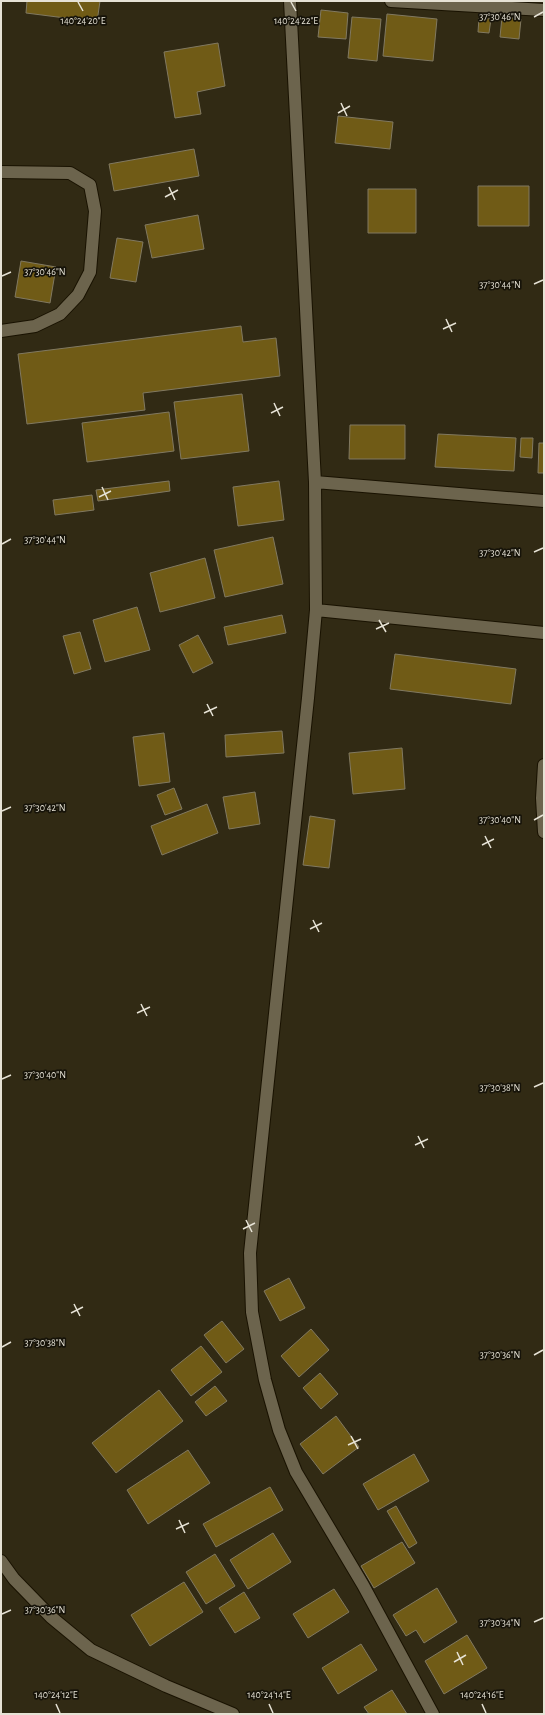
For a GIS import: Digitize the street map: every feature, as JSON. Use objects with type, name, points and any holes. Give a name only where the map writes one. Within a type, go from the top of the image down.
[{"type":"street","points":[[290,1],[315,482],[316,610],[308,705],[250,1253],[252,1312],[267,1387],[279,1430],[296,1472],[363,1585],[433,1714]]},
{"type":"street","points":[[391,1],[544,10]]},
{"type":"street","points":[[1,172],[70,174],[90,185],[95,211],[90,272],[78,295],[60,314],[35,326],[1,331]]},
{"type":"street","points":[[315,482],[544,501]]},
{"type":"street","points":[[316,610],[544,633]]},
{"type":"street","points":[[544,765],[542,798],[544,832]]},
{"type":"street","points":[[1,1561],[14,1579],[51,1617],[91,1650],[179,1692],[233,1714]]},
{"type":"building","points":[[27,1],[100,1],[97,22],[26,13]]},
{"type":"building","points":[[321,10],[348,13],[346,39],[318,37]]},
{"type":"building","points":[[387,14],[437,19],[433,61],[383,56]]},
{"type":"building","points":[[352,17],[381,19],[377,61],[348,58]]},
{"type":"building","points":[[502,17],[521,19],[519,39],[500,37]]},
{"type":"building","points":[[479,18],[491,19],[489,33],[478,32]]},
{"type":"building","points":[[218,43],[225,86],[197,92],[201,114],[175,118],[164,52]]},
{"type":"building","points":[[338,116],[393,122],[390,149],[335,143]]},
{"type":"building","points":[[194,149],[199,176],[114,191],[109,164]]},
{"type":"building","points":[[478,186],[529,186],[529,226],[478,226]]},
{"type":"building","points":[[368,189],[416,189],[416,233],[368,233]]},
{"type":"building","points":[[198,215],[204,249],[152,258],[145,225]]},
{"type":"building","points":[[117,238],[143,242],[136,282],[110,278]]},
{"type":"building","points":[[21,261],[56,267],[50,303],[15,297]]},
{"type":"building","points":[[241,326],[243,342],[276,338],[280,376],[143,393],[145,410],[27,424],[18,354]]},
{"type":"building","points":[[242,394],[249,451],[181,459],[174,402]]},
{"type":"building","points":[[169,412],[174,451],[87,462],[82,423]]},
{"type":"building","points":[[350,425],[405,425],[405,459],[349,459]]},
{"type":"building","points":[[438,434],[516,438],[514,471],[435,467]]},
{"type":"building","points":[[521,438],[533,438],[532,458],[520,457]]},
{"type":"building","points":[[539,443],[544,443],[544,473],[538,473]]},
{"type":"building","points":[[169,481],[170,491],[98,501],[96,490]]},
{"type":"building","points":[[279,481],[284,520],[238,526],[233,487]]},
{"type":"building","points":[[92,495],[94,510],[55,515],[53,500]]},
{"type":"building","points":[[273,537],[283,584],[225,597],[214,550]]},
{"type":"building","points":[[205,558],[215,598],[160,612],[150,573]]},
{"type":"building","points":[[137,607],[150,650],[105,662],[93,620]]},
{"type":"building","points":[[282,615],[286,633],[228,645],[224,627]]},
{"type":"building","points":[[80,632],[91,669],[74,674],[63,636]]},
{"type":"building","points":[[198,635],[213,663],[193,673],[179,645]]},
{"type":"building","points":[[395,654],[516,669],[511,704],[390,689]]},
{"type":"building","points":[[282,731],[284,753],[226,757],[225,735]]},
{"type":"building","points":[[164,733],[170,782],[139,786],[133,737]]},
{"type":"building","points":[[402,748],[405,789],[353,794],[349,753]]},
{"type":"building","points":[[174,788],[182,809],[165,815],[157,795]]},
{"type":"building","points":[[255,792],[260,824],[229,829],[223,797]]},
{"type":"building","points":[[207,804],[218,833],[162,855],[151,826]]},
{"type":"building","points":[[310,816],[335,820],[329,868],[303,865]]},
{"type":"building","points":[[289,1278],[305,1308],[280,1321],[264,1291]]},
{"type":"building","points":[[222,1321],[244,1349],[226,1363],[204,1335]]},
{"type":"building","points":[[311,1329],[329,1350],[299,1377],[281,1356]]},
{"type":"building","points":[[201,1346],[222,1372],[191,1396],[171,1370]]},
{"type":"building","points":[[320,1373],[338,1394],[321,1409],[303,1388]]},
{"type":"building","points":[[215,1386],[227,1401],[206,1416],[195,1402]]},
{"type":"building","points":[[159,1390],[183,1421],[116,1473],[92,1443]]},
{"type":"building","points":[[336,1416],[359,1447],[323,1474],[300,1444]]},
{"type":"building","points":[[188,1450],[210,1483],[148,1524],[127,1490]]},
{"type":"building","points":[[414,1454],[429,1481],[378,1510],[363,1484]]},
{"type":"building","points":[[270,1487],[283,1510],[216,1547],[203,1524]]},
{"type":"building","points":[[396,1506],[417,1543],[409,1548],[387,1511]]},
{"type":"building","points":[[273,1533],[291,1562],[248,1589],[230,1560]]},
{"type":"building","points":[[402,1542],[415,1563],[374,1588],[361,1566]]},
{"type":"building","points":[[215,1554],[235,1586],[206,1604],[186,1572]]},
{"type":"building","points":[[184,1582],[203,1612],[150,1646],[131,1615]]},
{"type":"building","points":[[437,1588],[457,1622],[424,1643],[416,1630],[406,1636],[393,1615]]},
{"type":"building","points":[[334,1589],[349,1612],[308,1638],[293,1614]]},
{"type":"building","points":[[244,1592],[260,1618],[235,1633],[219,1608]]},
{"type":"building","points":[[467,1635],[487,1668],[444,1694],[425,1661]]},
{"type":"building","points":[[361,1644],[377,1670],[338,1694],[322,1668]]},
{"type":"building","points":[[392,1690],[407,1714],[369,1714],[364,1707]]}]
